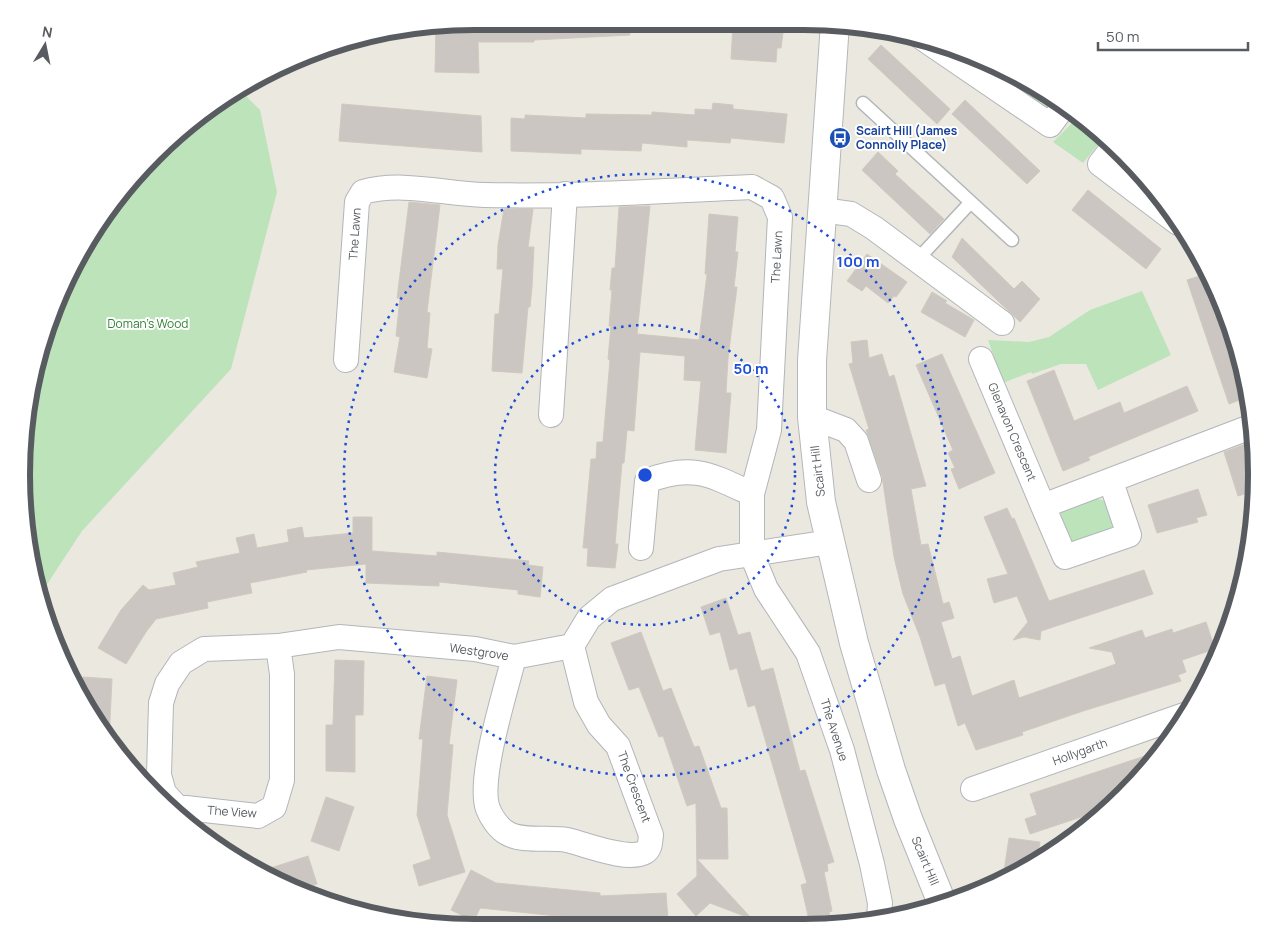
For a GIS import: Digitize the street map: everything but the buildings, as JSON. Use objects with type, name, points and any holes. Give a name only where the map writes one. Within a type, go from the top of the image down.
[{"type":"street","name":"Scairt Hill","points":[[834,31],[812,361],[812,417],[821,502],[854,642],[891,770],[908,819],[940,897]]},
{"type":"street","points":[[946,54],[1050,125],[1060,112]]},
{"type":"street","points":[[1110,152],[1100,164],[1160,209]]},
{"type":"street","name":"The Lawn","points":[[346,360],[357,202],[363,192],[381,187],[484,195],[752,187],[772,198],[780,217],[768,430],[752,494],[752,555]]},
{"type":"street","points":[[551,415],[565,194]]},
{"type":"street","points":[[822,210],[851,214],[1002,323]]},
{"type":"street","name":"Glenavon Crescent","points":[[981,358],[1065,557],[1129,535],[1111,482]]},
{"type":"street","points":[[812,417],[846,430],[856,441],[869,480]]},
{"type":"street","points":[[1042,506],[1111,482],[1245,429]]},
{"type":"street","points":[[641,548],[647,481],[665,474],[692,471],[715,477],[752,494]]},
{"type":"street","points":[[572,646],[589,618],[612,600],[719,559],[830,542]]},
{"type":"street","name":"The Avenue","points":[[752,555],[766,589],[808,653],[842,750],[872,864],[880,904],[879,912]]},
{"type":"street","name":"Westgrove","points":[[278,646],[339,637],[474,649],[514,657],[572,646]]},
{"type":"street","name":"The View","points":[[164,793],[159,775],[161,703],[167,684],[181,663],[204,650],[278,646],[282,674],[282,780],[274,807],[258,816],[179,807]]},
{"type":"street","name":"The Crescent","points":[[514,657],[490,759],[485,798],[489,811],[496,822],[507,834],[520,837],[565,840],[631,855],[644,852],[650,847],[651,835],[618,746],[599,725],[586,702],[572,646]]},
{"type":"street","name":"Hollygarth","points":[[973,790],[1175,718]]},
{"type":"lane","points":[[863,103],[1012,240]]},
{"type":"lane","points":[[917,260],[970,203]]},
{"type":"green space","points":[[973,64],[1026,90],[1051,106],[1044,112]]},
{"type":"green space","name":"Doman's Wood","points":[[245,95],[260,110],[277,192],[231,369],[82,531],[45,588],[34,533],[31,504],[31,445],[34,416],[45,359],[64,304],[90,252],[105,228],[140,181],[181,140]]},
{"type":"green space","points":[[1073,122],[1100,143],[1083,163],[1053,142]]},
{"type":"green space","points":[[1142,291],[1171,355],[1098,390],[1086,364],[1061,364],[1032,374],[1031,372],[1003,383],[988,340],[1029,342],[1049,337],[1090,310]]},
{"type":"green space","points":[[1094,498],[1110,502],[1114,524],[1109,531],[1069,542],[1060,511]]},
{"type":"place","name":"Scairt Hill (James Connolly Place)","points":[[840,138]]}]
